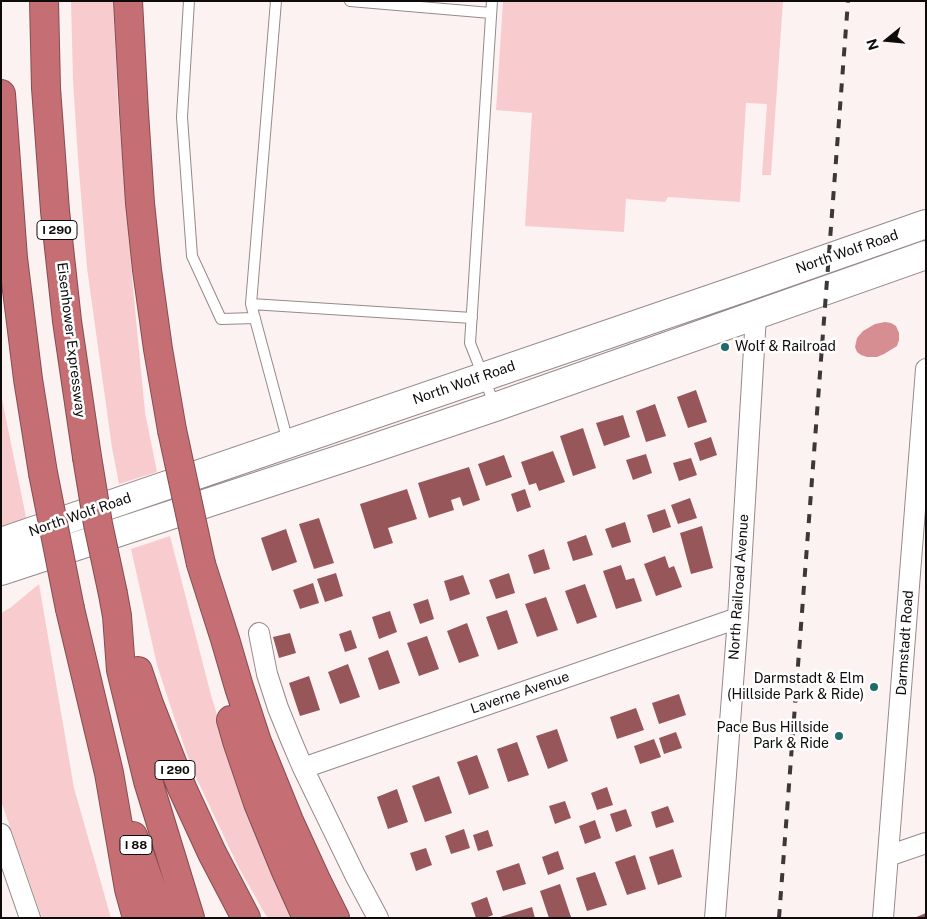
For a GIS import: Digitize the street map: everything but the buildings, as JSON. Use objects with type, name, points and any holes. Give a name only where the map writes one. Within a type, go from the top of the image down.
[{"type":"highway","name":"Eisenhower Expressway","points":[[44,1],[46,88],[55,211],[67,322],[86,457],[115,605]]},
{"type":"highway","points":[[128,1],[134,112],[147,270],[172,430],[201,564],[211,645],[237,741],[258,803],[307,918]]},
{"type":"highway","points":[[1,94],[13,258],[28,379],[70,608],[109,774],[129,889],[137,918]]},
{"type":"highway","points":[[201,564],[257,742],[288,821],[335,918]]},
{"type":"highway","name":"I 88","points":[[115,605],[121,670],[148,781],[190,918]]},
{"type":"highway","name":"I 290","points":[[115,605],[149,704],[182,788],[212,853],[246,918]]},
{"type":"highway","name":"I 88","points":[[109,774],[162,918]]},
{"type":"main road","name":"North Wolf Road","points":[[1,542],[925,227]]},
{"type":"main road","name":"North Wolf Road","points":[[1,571],[495,407],[926,255]]},
{"type":"main road","points":[[742,288],[756,315]]},
{"type":"street","name":"North Railroad Avenue","points":[[715,918],[738,618],[756,315]]},
{"type":"street","name":"Darmstadt Road","points":[[883,918],[926,369]]},
{"type":"street","name":"Laverne Avenue","points":[[303,768],[738,618]]},
{"type":"street","points":[[259,633],[267,674],[278,708],[303,768],[355,876],[378,918]]},
{"type":"street","points":[[1,834],[6,865],[30,918]]},
{"type":"street","points":[[888,856],[926,844]]},
{"type":"lane","points":[[188,1],[182,117],[192,256],[221,319],[255,318]]},
{"type":"lane","points":[[276,1],[251,304],[288,444]]},
{"type":"lane","points":[[350,1],[491,13]]},
{"type":"lane","points":[[492,1],[470,343],[495,407]]},
{"type":"lane","points":[[251,304],[472,318]]},
{"type":"shaded area","points":[[71,1],[113,1],[118,108],[133,288],[145,412],[157,472],[119,484],[112,448],[87,268],[73,80]]},
{"type":"shaded area","points":[[503,1],[783,1],[771,175],[762,175],[767,104],[746,103],[740,202],[668,197],[665,202],[626,199],[624,232],[525,226],[532,113],[496,110]]},
{"type":"shaded area","points":[[885,322],[896,326],[899,333],[897,346],[877,357],[867,357],[857,352],[855,347],[857,338],[863,331],[875,324]]},
{"type":"shaded area","points":[[1,394],[28,527],[1,535]]},
{"type":"shaded area","points":[[170,536],[211,695],[232,765],[294,918],[268,918],[238,866],[193,771],[157,665],[131,549]]},
{"type":"shaded area","points":[[39,584],[74,788],[111,918],[42,918],[1,801],[1,613]]},
{"type":"railway","points":[[779,918],[848,1]]},
{"type":"place","name":"Wolf & Railroad","points":[[725,347]]},
{"type":"place","name":"Darmstadt & Elm (Hillside Park & Ride)","points":[[874,687]]},
{"type":"place","name":"Pace Bus Hillside Park & Ride","points":[[839,736]]}]
